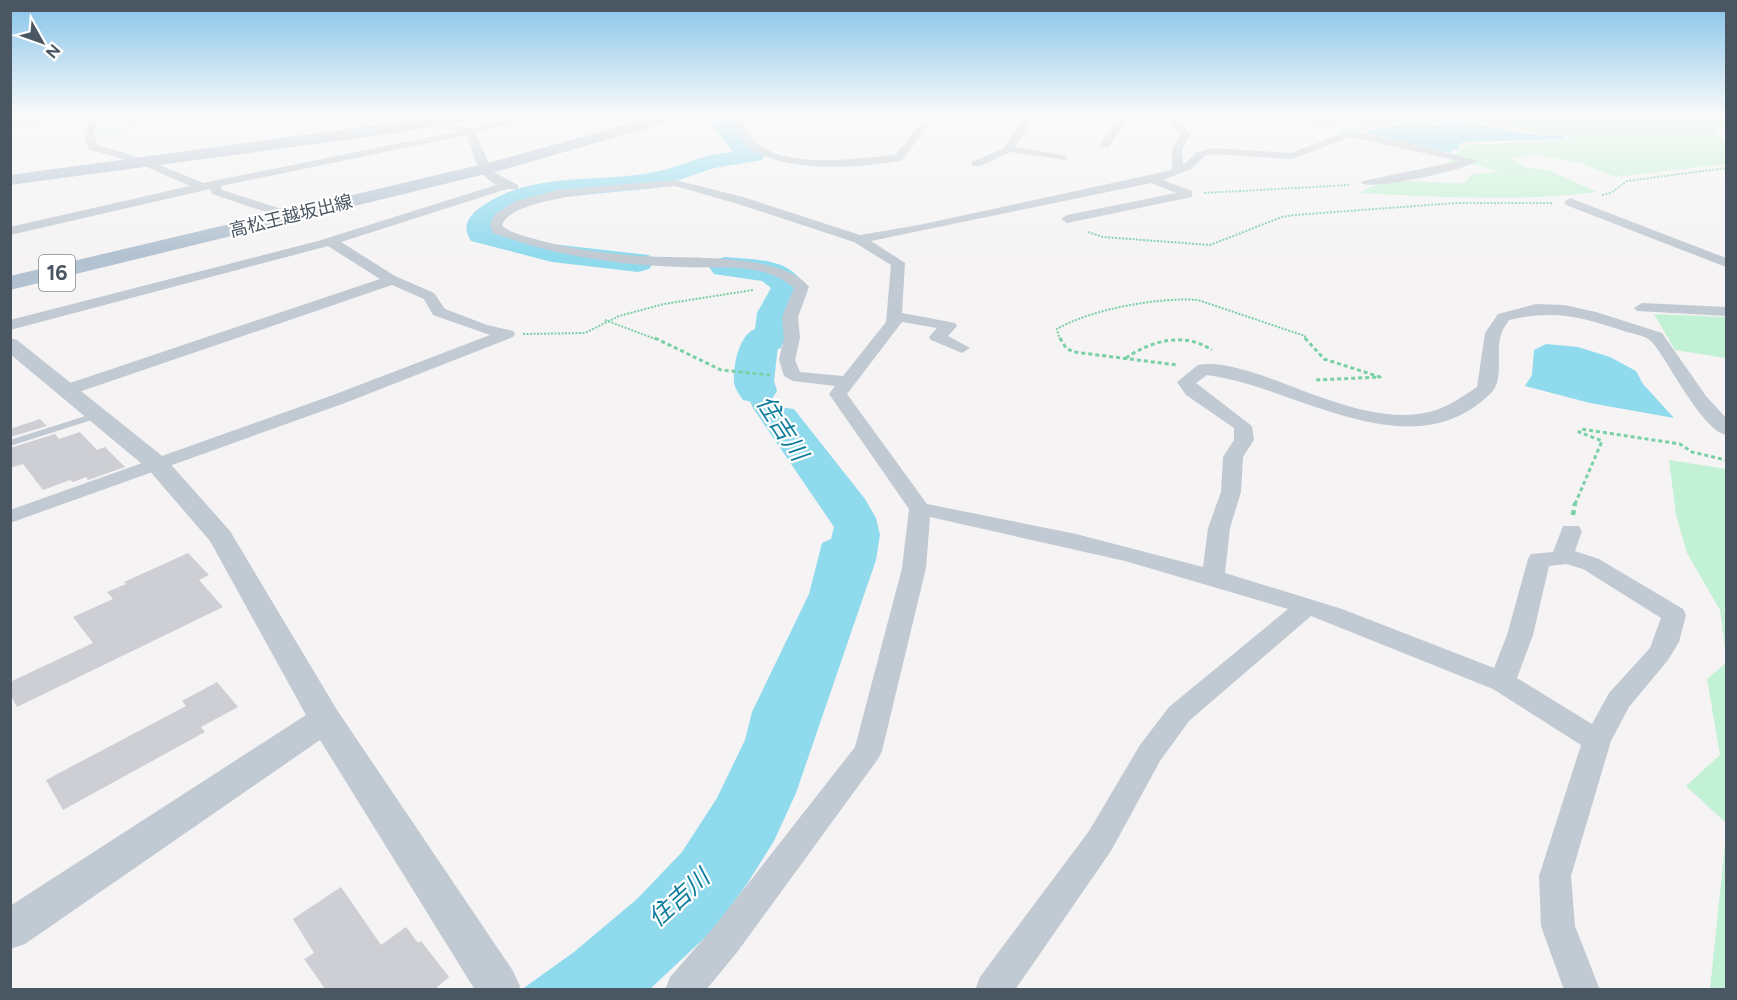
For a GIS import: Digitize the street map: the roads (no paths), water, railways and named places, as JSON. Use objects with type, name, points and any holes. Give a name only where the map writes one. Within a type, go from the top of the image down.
[{"type":"main road","points":[[10,180],[139,163]]},
{"type":"main road","name":"高松王越坂出線","points":[[10,275],[494,163]]},
{"type":"main road","name":"高松王越坂出線","points":[[10,283],[495,163]]},
{"type":"street","points":[[146,163],[202,187]]},
{"type":"street","points":[[10,231],[306,163]]},
{"type":"street","points":[[482,163],[482,166],[499,183],[528,191],[558,194]]},
{"type":"street","points":[[807,163],[835,163]]},
{"type":"street","points":[[1178,163],[1178,171]]},
{"type":"street","points":[[859,239],[919,229],[1152,179],[1196,163]]},
{"type":"street","points":[[1367,183],[1406,177],[1465,163]]},
{"type":"street","points":[[1067,219],[1188,194],[1152,179]]},
{"type":"street","points":[[683,990],[726,939],[868,751],[914,568],[920,509],[901,479],[838,394],[894,323],[898,263],[859,239],[739,200],[675,183],[558,194],[520,204],[508,210],[496,225],[498,230],[576,252],[678,263],[745,266],[788,276],[802,287],[790,317],[792,338],[787,360],[793,376],[846,382]]},
{"type":"street","points":[[215,184],[216,192],[225,197],[278,212]]},
{"type":"street","points":[[10,325],[278,258],[448,207],[506,185]]},
{"type":"street","points":[[1097,191],[1135,206]]},
{"type":"street","points":[[1570,202],[1726,263]]},
{"type":"street","points":[[10,517],[339,399],[507,334],[483,329],[438,312],[434,301],[428,295],[367,266],[347,250],[330,242]]},
{"type":"street","points":[[67,390],[393,280]]},
{"type":"street","points":[[1632,292],[1656,336],[1700,400],[1726,429]]},
{"type":"street","points":[[1642,308],[1726,312]]},
{"type":"street","points":[[1213,578],[1219,528],[1232,492],[1233,457],[1244,440],[1243,426],[1192,391],[1186,382],[1204,369],[1236,373],[1374,419],[1403,421],[1431,418],[1456,409],[1484,390],[1488,383],[1493,333],[1503,317],[1518,311],[1564,310],[1600,318],[1656,336]]},
{"type":"street","points":[[895,316],[949,326],[937,337],[962,348]]},
{"type":"street","points":[[10,344],[157,464],[221,537],[325,719],[497,988]]},
{"type":"street","points":[[920,509],[1022,527],[1213,578],[1308,607],[1502,682],[1597,741]]},
{"type":"street","points":[[1502,682],[1520,635],[1539,559],[1558,559],[1563,555],[1571,531]]},
{"type":"street","points":[[1563,555],[1591,564],[1674,615],[1666,642],[1659,654],[1619,700],[1597,741],[1555,876],[1558,926],[1582,990]]},
{"type":"street","points":[[993,990],[1100,841],[1150,753],[1179,714],[1290,619],[1308,607]]},
{"type":"street","points":[[10,930],[325,719]]},
{"type":"lane","points":[[10,443],[98,415]]},
{"type":"water","points":[[760,334],[786,335],[781,348],[769,352],[764,343],[759,377],[768,400],[777,406],[794,409],[865,499],[876,518],[880,535],[876,560],[796,793],[774,841],[747,884],[712,931],[650,989],[521,990],[574,952],[637,899],[682,852],[717,798],[745,740],[752,712],[809,594],[822,543],[831,539],[834,527],[753,408],[749,397],[748,370]]},
{"type":"water","points":[[1546,344],[1578,347],[1610,357],[1636,371],[1643,384],[1674,418],[1590,403],[1525,386],[1532,375],[1534,350]]},
{"type":"waterway","name":"住吉川","points":[[638,262],[552,253],[482,235],[481,221],[499,207],[519,197],[541,191],[656,180],[707,163]]},
{"type":"waterway","name":"住吉川","points":[[725,267],[770,272],[785,280],[788,288],[775,313],[772,335],[760,340],[754,381],[757,391]]}]
